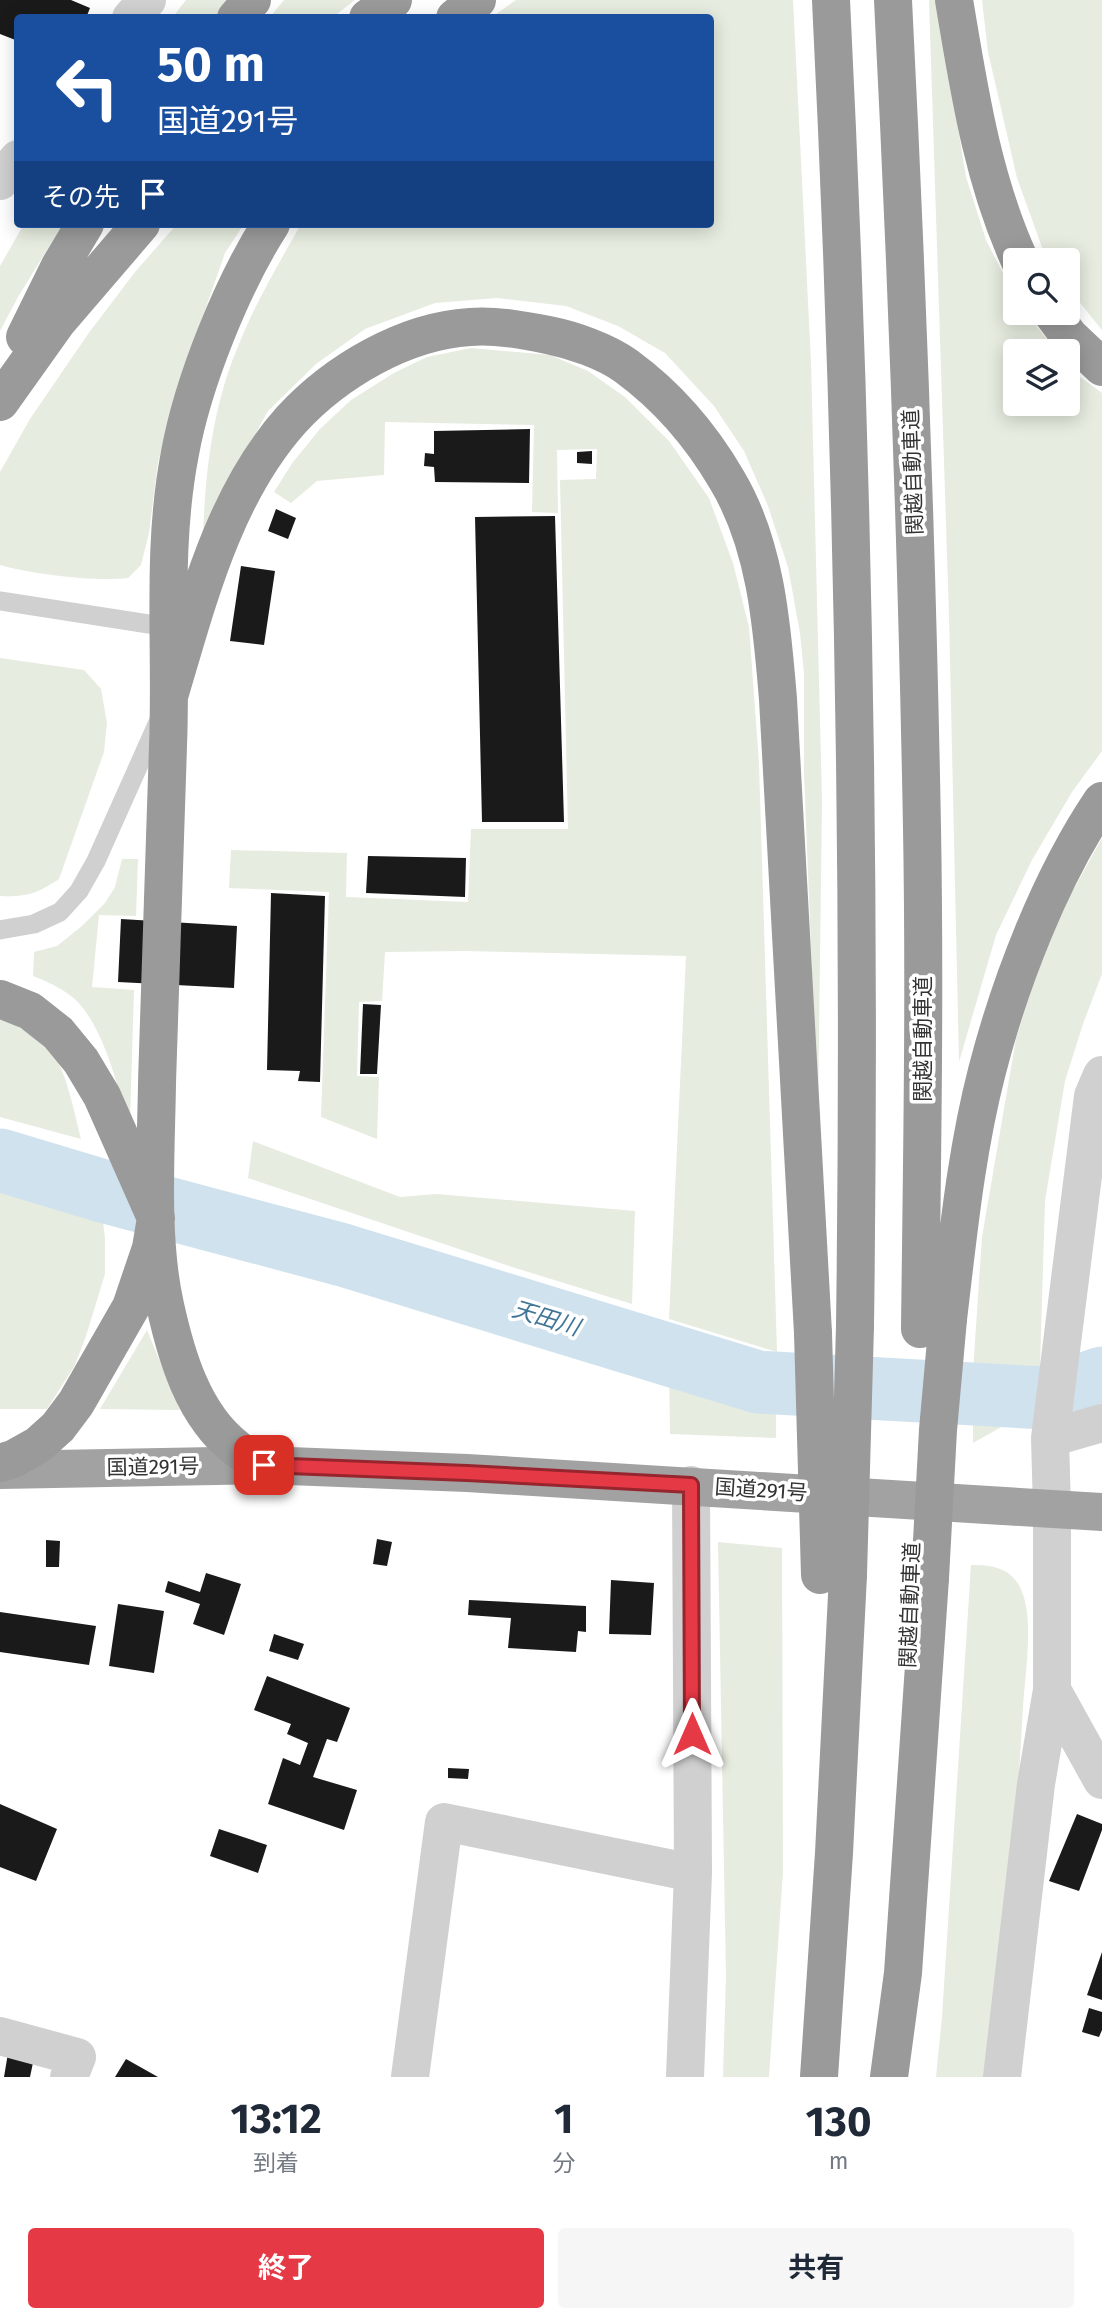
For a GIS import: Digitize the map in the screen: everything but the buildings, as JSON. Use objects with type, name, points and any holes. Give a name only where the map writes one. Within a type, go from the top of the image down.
[{"type":"highway","points":[[240,14],[252,0]]},
{"type":"highway","points":[[374,14],[393,0]]},
{"type":"highway","points":[[460,14],[477,0]]},
{"type":"highway","points":[[818,2077],[834,1853],[834,1575],[855,1326],[858,874],[852,531],[842,209],[831,0]]},
{"type":"highway","name":"関越自動車道","points":[[886,2077],[898,1856],[921,1577],[934,1324],[923,1112],[922,830],[915,503],[893,0]]},
{"type":"highway","points":[[954,0],[983,154],[1005,228],[1014,248]]},
{"type":"highway","points":[[0,386],[60,266],[83,228]]},
{"type":"highway","points":[[0,402],[57,322],[138,228]]},
{"type":"highway","points":[[264,1465],[236,1448],[216,1429],[198,1402],[185,1373],[164,1301],[156,1218],[170,693],[167,572],[172,510],[183,439],[193,399],[237,288],[269,228]]},
{"type":"highway","points":[[1061,325],[1102,367]]},
{"type":"highway","points":[[170,693],[209,568],[232,514],[260,463],[291,420],[332,383],[376,356],[421,336],[469,327],[520,329],[572,340],[625,365],[664,398],[697,436],[728,481],[749,529],[766,592],[778,699],[813,1333],[834,1575]]},
{"type":"highway","points":[[934,1324],[987,1071],[1009,999],[1062,870],[1102,801]]},
{"type":"highway","points":[[0,999],[30,1012],[58,1033],[81,1062],[102,1096],[156,1218],[151,1248],[131,1307],[76,1403],[58,1427],[38,1446],[0,1463]]},
{"type":"highway","name":"国道291号","points":[[0,1470],[264,1465],[691,1485],[1102,1512]]},
{"type":"street","points":[[134,14],[146,0]]},
{"type":"street","points":[[0,181],[14,164]]},
{"type":"street","points":[[1002,2077],[1036,1784],[1052,1690],[1050,1438],[1093,1096],[1102,1075]]},
{"type":"street","points":[[1050,1438],[1102,1423]]},
{"type":"street","points":[[685,2077],[693,1872],[691,1485]]},
{"type":"street","points":[[1052,1690],[1102,1780]]},
{"type":"street","points":[[410,2077],[444,1822],[693,1872]]},
{"type":"street","points":[[0,2036],[77,2057],[69,2077]]},
{"type":"lane","points":[[0,601],[169,627]]},
{"type":"lane","points":[[0,930],[34,925],[60,912],[79,891],[96,861],[170,693]]},
{"type":"shaded area","points":[[186,0],[233,0],[221,14],[175,14]]},
{"type":"shaded area","points":[[284,0],[355,0],[337,14],[272,14]]},
{"type":"shaded area","points":[[516,0],[793,0],[811,362],[822,801],[817,1189],[804,774],[804,673],[788,567],[768,506],[744,451],[714,406],[665,353],[618,326],[566,306],[497,298],[435,303],[365,329],[316,364],[268,411],[227,485],[203,539],[211,442],[228,372],[259,301],[299,228],[714,228],[714,14],[496,14]]},
{"type":"shaded area","points":[[929,0],[937,0],[966,177],[986,240],[1003,273],[1003,325],[1036,325],[1047,339],[1003,339],[1003,416],[1080,416],[1080,377],[1102,393],[1102,751],[1072,792],[1032,860],[996,935],[959,1062],[949,615]]},
{"type":"shaded area","points":[[982,0],[1102,0],[1102,330],[1080,303],[1080,248],[1042,248],[1017,178],[988,52]]},
{"type":"shaded area","points":[[22,228],[61,228],[0,331],[0,266]]},
{"type":"shaded area","points":[[174,228],[241,228],[225,253],[184,370],[158,462],[149,533],[141,565],[128,578],[99,579],[0,565],[0,472],[30,419],[88,334],[135,272]]},
{"type":"shaded area","points":[[471,348],[550,355],[588,371],[625,397],[669,441],[709,498],[733,563],[749,627],[759,763],[777,1352],[669,1319],[686,956],[385,952],[382,1001],[359,1002],[357,1076],[379,1077],[377,1139],[321,1117],[329,892],[229,888],[231,850],[347,853],[346,897],[468,902],[471,829],[568,829],[560,480],[596,479],[597,449],[557,450],[558,513],[532,512],[534,425],[385,422],[384,475],[317,481],[291,503],[274,492],[293,462],[320,429],[351,400],[394,373],[427,357]]},
{"type":"shaded area","points":[[0,658],[84,670],[101,689],[107,723],[104,752],[59,879],[31,894],[17,896],[0,896]]},
{"type":"shaded area","points":[[1102,838],[1102,974],[1065,1081],[1045,1201],[1040,1367],[1009,1375],[973,1372],[982,1237],[1016,1039],[1037,971],[1066,903]]},
{"type":"shaded area","points":[[122,859],[138,859],[136,916],[99,915],[92,987],[134,990],[130,1120],[127,1120],[110,1062],[98,1033],[83,1008],[67,993],[33,976],[34,952],[57,946],[105,903],[115,887]]},
{"type":"shaded area","points":[[0,1018],[36,1038],[54,1055],[67,1084],[81,1139],[0,1117]]},
{"type":"shaded area","points":[[253,1141],[400,1197],[437,1194],[635,1211],[632,1304],[512,1267],[248,1178]]},
{"type":"shaded area","points":[[0,1168],[100,1198],[105,1238],[105,1274],[75,1365],[47,1409],[0,1409]]},
{"type":"shaded area","points":[[147,1330],[180,1410],[100,1409]]},
{"type":"shaded area","points":[[669,1363],[776,1395],[776,1438],[670,1434]]},
{"type":"shaded area","points":[[1035,1401],[1035,1408],[973,1443],[973,1403],[992,1403],[1000,1423],[1013,1415],[1008,1402]]},
{"type":"shaded area","points":[[718,1542],[782,1548],[783,1872],[769,2077],[723,2077],[726,1976]]},
{"type":"shaded area","points":[[971,1565],[1001,1569],[1018,1584],[1028,1618],[1027,1664],[993,2077],[936,2077],[942,2017]]},
{"type":"waterway","name":"天田川","points":[[0,1160],[103,1191],[343,1255],[758,1382],[1044,1398],[1102,1378]]},
{"type":"route","points":[[264,1465],[691,1485],[692,1734]]}]
